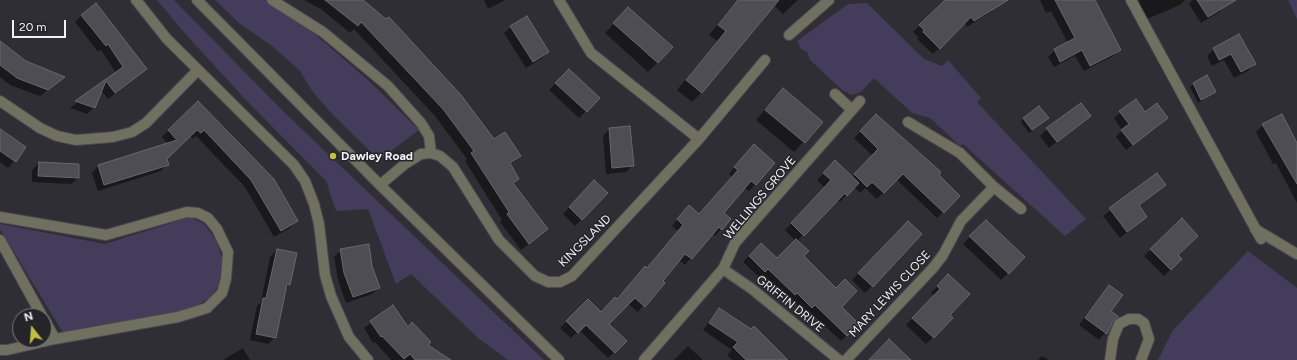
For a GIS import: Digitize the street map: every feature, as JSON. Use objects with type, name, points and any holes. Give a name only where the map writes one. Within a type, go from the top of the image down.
[{"type":"street","points":[[136,0],[167,39],[294,165],[305,181],[314,204],[319,224],[325,275],[331,296],[349,337],[364,356],[352,360]]},
{"type":"street","points":[[197,0],[380,185],[559,360]]},
{"type":"street","points":[[272,0],[324,32],[388,86],[421,123],[428,136],[431,153],[421,154],[409,161],[380,185]]},
{"type":"street","points":[[559,0],[591,53],[699,139]]},
{"type":"street","points":[[789,34],[829,0]]},
{"type":"street","points":[[1131,0],[1260,239]]},
{"type":"street","name":"KINGSLAND","points":[[431,153],[440,156],[453,167],[499,240],[535,276],[548,282],[560,282],[572,276],[699,139],[766,60]]},
{"type":"street","points":[[0,101],[40,128],[57,136],[76,140],[113,137],[132,132],[146,122],[198,70]]},
{"type":"street","points":[[835,94],[852,110]]},
{"type":"street","name":"WELLINGS GROVE","points":[[644,360],[723,269],[735,243],[860,101]]},
{"type":"street","points":[[908,122],[960,153],[994,187],[1021,209]]},
{"type":"street","name":"MARY LEWIS CLOSE","points":[[846,360],[933,268],[943,255],[961,220],[994,187]]},
{"type":"street","points":[[0,218],[106,235],[187,212],[208,218],[217,229],[228,252],[226,279],[222,293],[207,308],[178,317],[55,339],[7,350],[0,350]]},
{"type":"street","points":[[1255,228],[1297,254]]},
{"type":"street","points":[[0,240],[38,308]]},
{"type":"street","name":"GRIFFIN DRIVE","points":[[723,269],[752,289],[839,360]]},
{"type":"street","points":[[1110,360],[1113,339],[1119,324],[1129,319],[1138,319],[1144,323],[1148,331],[1149,339],[1141,360]]},
{"type":"street","points":[[52,334],[55,339]]},
{"type":"shaded area","points":[[157,0],[174,0],[284,112],[544,360],[508,360],[478,338],[411,274],[396,284],[368,209],[336,211],[326,181],[247,101],[188,37]]},
{"type":"shaded area","points":[[215,0],[265,0],[300,21],[368,80],[419,130],[379,160],[333,115],[312,91],[300,71],[272,46],[240,24]]},
{"type":"shaded area","points":[[1288,0],[1297,0],[1297,19]]},
{"type":"shaded area","points":[[867,3],[924,59],[942,66],[948,60],[981,98],[977,102],[1086,219],[1065,236],[963,144],[960,146],[930,118],[912,113],[874,78],[861,92],[852,95],[842,90],[810,60],[807,52],[800,48],[797,41],[848,4]]},
{"type":"shaded area","points":[[190,217],[204,224],[217,241],[223,263],[219,286],[208,299],[188,310],[65,336],[52,315],[52,308],[48,308],[0,229],[0,224],[105,244]]},
{"type":"shaded area","points":[[1248,251],[1297,288],[1297,360],[1158,360],[1173,330]]},
{"type":"building","points":[[325,0],[363,0],[386,19],[389,17],[461,95],[494,139],[505,132],[521,156],[510,163],[519,179],[513,183],[548,229],[529,244],[507,214],[509,212],[471,153],[474,151],[443,109],[361,22],[358,26]]},
{"type":"building","points":[[738,0],[779,0],[702,93],[686,80],[726,31],[718,25]]},
{"type":"building","points":[[945,0],[1008,0],[974,21],[971,17],[940,49],[923,32],[924,30],[919,25]]},
{"type":"building","points":[[1055,0],[1095,0],[1121,50],[1090,66],[1082,50],[1060,62],[1054,49],[1075,38]]},
{"type":"building","points":[[1197,0],[1236,0],[1208,17]]},
{"type":"building","points":[[96,3],[147,69],[115,93],[106,81],[95,108],[75,101],[123,67],[108,44],[106,46],[81,15]]},
{"type":"building","points":[[628,7],[673,47],[658,63],[613,23]]},
{"type":"building","points":[[527,16],[549,52],[533,62],[510,26]]},
{"type":"building","points":[[1239,34],[1256,64],[1241,72],[1231,54],[1219,60],[1213,48]]},
{"type":"building","points":[[0,41],[26,61],[65,77],[48,90],[17,78],[0,65]]},
{"type":"building","points":[[569,69],[600,98],[587,112],[555,83]]},
{"type":"building","points":[[1207,75],[1216,92],[1201,100],[1193,83]]},
{"type":"building","points":[[783,88],[823,122],[805,143],[765,110]]},
{"type":"building","points":[[1136,99],[1145,112],[1157,103],[1168,118],[1133,145],[1121,130],[1129,124],[1119,111]]},
{"type":"building","points":[[198,101],[274,179],[298,221],[281,231],[251,180],[204,130],[201,133],[197,130],[167,159],[169,165],[104,185],[98,165],[177,140],[168,130]]},
{"type":"building","points":[[1081,103],[1091,116],[1057,142],[1046,128]]},
{"type":"building","points":[[1039,106],[1049,118],[1032,130],[1023,118]]},
{"type":"building","points":[[876,114],[941,172],[939,175],[960,196],[944,213],[903,174],[884,193],[872,182],[867,187],[854,174],[878,149],[860,131]]},
{"type":"building","points":[[1282,114],[1297,143],[1297,184],[1262,124]]},
{"type":"building","points":[[630,126],[634,166],[612,168],[609,128]]},
{"type":"building","points":[[0,129],[26,147],[16,162],[0,151]]},
{"type":"building","points":[[754,144],[775,163],[756,185],[751,181],[724,213],[731,219],[722,230],[719,227],[692,259],[685,254],[663,281],[665,283],[645,307],[635,298],[609,324],[627,341],[615,353],[586,325],[578,333],[566,321],[588,299],[601,312],[615,297],[617,299],[645,266],[647,268],[683,225],[677,219],[689,205],[699,214],[738,170],[734,167]]},
{"type":"building","points":[[835,160],[859,183],[847,196],[845,193],[804,236],[791,223],[831,180],[823,173]]},
{"type":"building","points":[[39,162],[79,164],[79,178],[38,176]]},
{"type":"building","points":[[1157,173],[1166,185],[1139,205],[1147,217],[1127,232],[1109,208]]},
{"type":"building","points":[[594,180],[608,193],[582,220],[569,207]]},
{"type":"building","points":[[1182,218],[1198,236],[1178,255],[1182,259],[1171,270],[1150,249]]},
{"type":"building","points":[[986,220],[1025,257],[1009,274],[969,236]]},
{"type":"building","points":[[908,221],[922,234],[873,287],[858,273]]},
{"type":"building","points":[[796,239],[809,251],[804,256],[836,288],[845,279],[857,291],[842,307],[859,324],[847,336],[815,305],[812,308],[797,293],[795,295],[768,269],[765,272],[749,256],[761,243],[777,258]]},
{"type":"building","points":[[369,244],[372,266],[380,288],[353,297],[344,273],[340,249]]},
{"type":"building","points":[[277,249],[297,253],[290,285],[287,284],[276,338],[256,334],[263,298],[266,298]]},
{"type":"building","points":[[948,274],[970,294],[950,315],[953,318],[934,338],[912,318],[940,289],[937,286]]},
{"type":"building","points":[[1109,285],[1123,295],[1111,311],[1119,317],[1113,321],[1107,334],[1085,318]]},
{"type":"building","points":[[393,305],[408,327],[412,322],[431,342],[428,345],[451,360],[415,360],[410,354],[404,359],[382,336],[381,337],[370,321]]},
{"type":"building","points":[[719,308],[751,329],[754,326],[788,360],[746,360],[733,347],[738,342],[709,323]]},
{"type":"building","points":[[889,339],[911,360],[869,360]]},
{"type":"place","name":"Dawley Road","points":[[333,156]]}]
